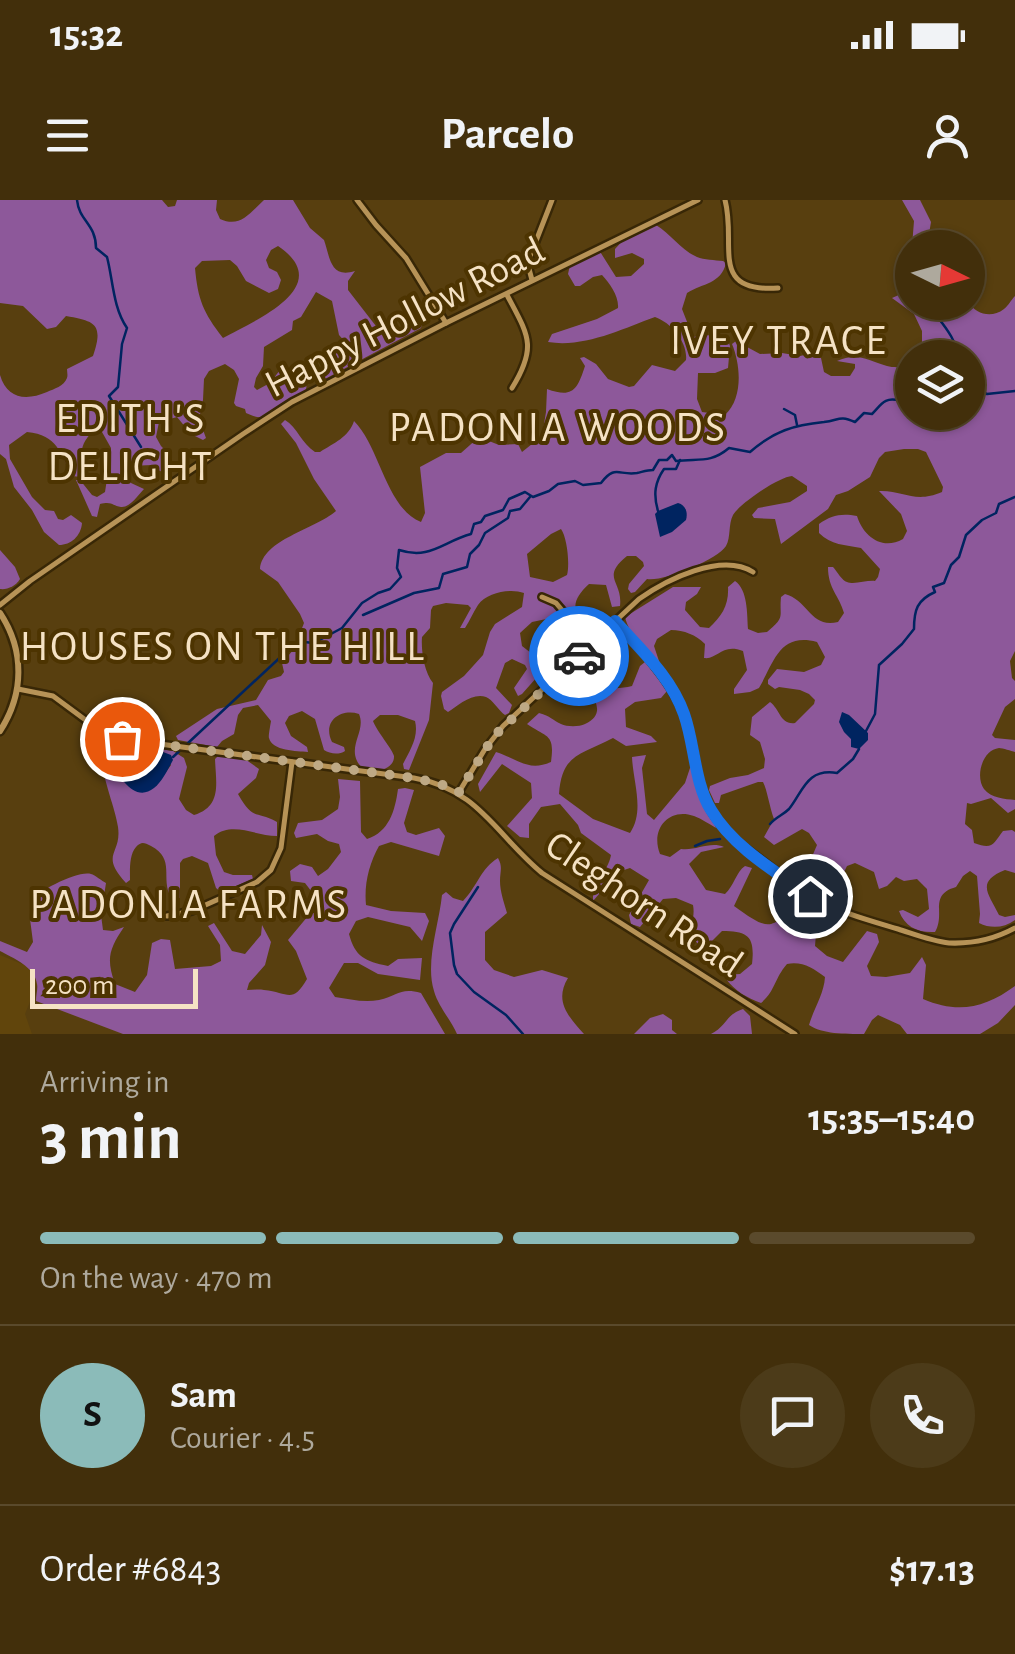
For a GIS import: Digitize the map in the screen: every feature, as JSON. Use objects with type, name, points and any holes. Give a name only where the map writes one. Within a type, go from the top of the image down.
[{"type":"main road","points":[[0,613],[17,652],[18,689],[0,731]]},
{"type":"street","points":[[357,200],[406,258],[446,322]]},
{"type":"street","points":[[532,280],[529,259],[552,200]]},
{"type":"street","name":"Happy Hollow Road","points":[[0,605],[276,412],[446,322],[698,200]]},
{"type":"street","points":[[726,200],[732,274],[749,287],[778,288]]},
{"type":"street","points":[[507,294],[528,344],[525,366],[512,388]]},
{"type":"street","points":[[459,792],[494,736],[652,590],[679,576],[712,567],[738,566],[753,572]]},
{"type":"street","points":[[542,597],[556,603],[591,644]]},
{"type":"street","points":[[615,621],[661,672],[677,698],[688,725],[706,802],[721,825],[744,847],[824,903],[926,938],[949,943],[976,942],[1015,928]]},
{"type":"street","name":"Cleghorn Road","points":[[18,689],[54,696],[115,738],[427,780],[459,792],[542,873],[795,1034]]},
{"type":"street","points":[[166,916],[192,912],[257,882],[271,870],[281,848],[292,762]]},
{"type":"shaded area","points":[[0,200],[162,200],[168,207],[175,206],[177,200],[217,200],[220,219],[233,222],[244,218],[264,200],[293,200],[310,228],[324,240],[336,269],[355,271],[348,281],[348,290],[379,330],[388,334],[422,323],[421,328],[323,380],[325,363],[348,345],[339,335],[332,301],[316,292],[301,317],[293,321],[292,330],[264,347],[263,366],[254,387],[257,390],[270,383],[280,370],[299,374],[306,380],[304,392],[273,413],[256,417],[234,403],[239,379],[234,370],[225,364],[209,371],[204,379],[199,419],[206,438],[191,434],[177,417],[159,422],[156,437],[171,456],[168,469],[164,472],[152,465],[130,466],[127,474],[131,483],[144,489],[124,507],[100,504],[97,517],[92,516],[76,480],[92,495],[97,497],[105,492],[111,448],[102,432],[94,430],[83,446],[81,477],[72,476],[52,441],[27,432],[9,445],[10,459],[32,497],[45,510],[54,511],[58,519],[71,515],[82,523],[75,539],[59,545],[44,532],[14,487],[6,459],[0,454],[0,375],[7,389],[18,396],[32,397],[56,388],[66,381],[67,369],[93,356],[97,331],[90,322],[66,316],[56,327],[47,329],[23,306],[0,303]],"holes":[[[278,246],[294,261],[299,275],[285,300],[223,338],[203,305],[195,268],[202,261],[230,260],[246,281],[269,293],[278,289],[281,280],[266,260],[271,250]]]},
{"type":"shaded area","points":[[902,200],[920,200],[931,222],[930,230],[913,230],[914,221]]},
{"type":"shaded area","points":[[656,225],[691,254],[726,263],[716,279],[687,293],[682,309],[693,337],[727,338],[728,368],[698,373],[697,399],[702,412],[725,415],[737,391],[737,362],[732,344],[736,341],[760,354],[814,353],[821,358],[824,372],[831,376],[850,376],[855,364],[837,361],[850,357],[895,367],[895,430],[985,430],[985,340],[922,340],[917,320],[985,320],[985,313],[999,312],[1015,296],[1015,651],[1010,661],[1015,699],[1005,707],[992,735],[1015,740],[1015,752],[993,750],[984,759],[980,778],[990,794],[1015,800],[1015,809],[1008,813],[991,798],[967,803],[965,824],[972,830],[974,843],[985,846],[1003,831],[1015,832],[1015,873],[1005,870],[987,884],[999,915],[1015,915],[1011,923],[997,927],[979,923],[977,876],[970,871],[956,887],[942,895],[935,932],[913,928],[899,911],[918,917],[929,909],[927,889],[917,879],[904,881],[896,877],[879,889],[874,872],[855,863],[847,866],[841,878],[848,899],[839,899],[821,885],[809,889],[806,880],[812,872],[811,859],[817,845],[802,829],[774,845],[764,837],[774,819],[763,782],[721,795],[719,803],[715,803],[710,786],[764,768],[760,742],[750,735],[752,717],[770,702],[783,719],[795,723],[814,704],[809,694],[775,689],[768,680],[777,669],[804,672],[821,665],[825,657],[817,642],[794,641],[786,646],[759,688],[734,694],[747,670],[743,651],[730,649],[704,658],[705,644],[685,632],[671,630],[657,639],[654,646],[660,664],[638,643],[625,617],[673,587],[701,587],[686,602],[685,610],[700,627],[709,628],[724,610],[728,587],[735,581],[745,596],[748,629],[758,633],[767,632],[779,619],[781,597],[785,594],[815,618],[838,622],[844,613],[828,567],[853,583],[875,581],[880,569],[861,548],[824,537],[819,533],[819,524],[837,516],[857,516],[874,540],[888,543],[903,539],[907,531],[901,514],[879,491],[916,497],[942,492],[926,452],[918,449],[885,452],[870,477],[836,495],[828,509],[781,544],[775,519],[752,515],[758,508],[790,502],[807,491],[807,486],[792,476],[769,486],[737,510],[731,519],[726,546],[701,563],[677,574],[647,579],[631,593],[629,584],[644,566],[636,556],[627,556],[614,575],[620,606],[612,607],[606,585],[589,584],[576,600],[579,619],[574,631],[556,617],[532,622],[520,633],[522,646],[545,668],[518,696],[514,688],[527,669],[512,659],[505,663],[496,688],[512,705],[505,715],[481,696],[448,712],[441,696],[483,655],[495,624],[522,607],[524,593],[506,591],[487,597],[465,628],[460,628],[471,608],[468,605],[433,606],[430,628],[422,637],[424,661],[433,683],[429,720],[409,770],[403,764],[415,738],[415,721],[398,715],[380,715],[373,721],[394,756],[390,766],[378,771],[361,766],[355,755],[361,726],[359,714],[345,713],[331,723],[332,742],[344,747],[345,751],[340,753],[324,750],[315,719],[302,711],[289,716],[285,723],[291,736],[308,752],[275,746],[269,737],[271,721],[258,705],[243,708],[234,734],[217,747],[178,740],[176,736],[217,709],[256,700],[268,680],[284,672],[282,663],[294,649],[304,623],[278,582],[260,569],[263,559],[280,542],[336,511],[281,424],[285,420],[310,449],[320,452],[345,435],[354,421],[371,446],[399,504],[421,522],[425,513],[420,467],[446,453],[461,453],[479,437],[499,445],[518,444],[522,452],[542,436],[547,389],[562,393],[572,390],[585,366],[580,358],[596,364],[608,379],[629,387],[652,365],[675,371],[686,360],[678,334],[655,317],[589,340],[548,342],[552,334],[618,308],[611,286],[602,275],[575,286],[568,274],[570,265],[599,250],[616,277],[631,276],[644,264],[644,259],[632,253],[615,258],[615,249],[626,237]],"holes":[[[561,529],[567,551],[567,575],[553,582],[530,577],[527,554],[551,534]]]},
{"type":"shaded area","points":[[0,550],[20,579],[3,589],[0,589]]},
{"type":"shaded area","points":[[595,656],[595,664],[587,673],[601,686],[632,686],[645,662],[667,691],[661,698],[635,702],[625,709],[626,727],[657,742],[626,746],[613,738],[583,752],[564,770],[559,794],[593,819],[630,833],[637,815],[632,757],[646,755],[642,768],[647,814],[654,820],[685,783],[691,765],[694,781],[716,828],[694,816],[670,817],[660,829],[658,845],[660,854],[670,857],[681,849],[724,847],[701,852],[689,864],[706,890],[725,894],[745,866],[752,868],[734,906],[757,921],[771,924],[804,900],[835,917],[816,934],[815,946],[827,956],[843,962],[867,931],[877,934],[879,942],[867,966],[871,976],[910,973],[922,957],[926,965],[923,999],[948,1006],[971,1006],[1015,986],[1015,1005],[998,1023],[980,1034],[907,1034],[900,1025],[878,1015],[864,1034],[820,1030],[809,1025],[825,977],[812,968],[787,964],[761,1003],[742,994],[726,979],[752,964],[751,942],[744,934],[722,931],[705,948],[691,933],[693,905],[676,898],[663,899],[640,927],[631,924],[629,915],[649,880],[630,868],[618,872],[593,901],[611,855],[581,833],[560,804],[541,807],[529,824],[529,838],[520,837],[507,826],[532,798],[531,783],[502,764],[480,792],[478,784],[496,752],[529,765],[551,762],[550,741],[527,724],[539,713],[570,726],[593,719],[597,706],[575,671],[584,659]]},
{"type":"shaded area","points":[[118,742],[173,751],[184,758],[187,767],[179,799],[194,815],[213,800],[218,756],[245,759],[259,769],[256,778],[238,794],[252,812],[277,822],[277,836],[236,829],[214,836],[216,855],[224,872],[252,875],[253,879],[221,892],[208,863],[192,856],[180,863],[180,898],[171,897],[163,857],[143,843],[134,850],[130,880],[126,883],[114,866],[118,827],[103,765],[105,751]],"holes":[[[121,750],[163,752],[171,765],[156,786],[121,778]]]},
{"type":"shaded area","points":[[338,779],[360,781],[361,832],[367,839],[386,826],[398,789],[405,788],[414,790],[404,823],[407,832],[416,835],[439,828],[445,836],[439,856],[391,842],[379,846],[368,874],[366,905],[425,913],[429,921],[422,941],[410,927],[368,917],[356,921],[349,934],[358,953],[373,962],[388,966],[398,959],[422,958],[420,980],[378,974],[358,963],[344,963],[329,988],[335,997],[362,1001],[403,992],[421,993],[445,1034],[123,1034],[36,1001],[37,984],[32,973],[0,951],[0,941],[27,952],[33,942],[30,900],[68,878],[91,874],[106,883],[103,930],[124,927],[110,954],[115,984],[135,992],[147,975],[152,943],[161,939],[170,940],[175,969],[211,966],[221,961],[220,945],[208,926],[214,923],[232,951],[245,954],[261,935],[262,925],[271,942],[265,965],[247,990],[289,995],[297,992],[307,979],[288,940],[318,900],[305,883],[291,881],[290,871],[300,864],[312,867],[318,876],[341,852],[339,844],[317,834],[296,838],[294,833],[298,823],[322,820],[338,809]]},
{"type":"shaded area","points":[[498,858],[507,913],[485,932],[485,960],[494,970],[514,977],[542,970],[568,978],[563,1001],[584,1034],[457,1034],[438,1002],[431,968],[442,895],[446,892],[463,901]]},
{"type":"shaded area","points":[[0,955],[42,972],[25,1014],[32,1034],[0,1034]]},
{"type":"shaded area","points":[[743,1009],[750,1016],[752,1034],[711,1034],[733,1014]]},
{"type":"shaded area","points":[[663,1014],[672,1020],[672,1030],[677,1034],[634,1034],[650,1018]]},
{"type":"water","points":[[678,503],[686,510],[686,520],[660,537],[655,514]]},
{"type":"water","points":[[842,712],[868,733],[868,740],[859,749],[851,747],[851,739],[839,722]]},
{"type":"water","points":[[121,750],[163,752],[173,760],[157,785],[139,792],[126,784],[116,769],[111,754]]},
{"type":"waterway","points":[[77,200],[96,248],[107,257],[116,303],[127,328],[118,387],[109,396],[141,447]]},
{"type":"waterway","points":[[940,320],[953,340]]},
{"type":"waterway","points":[[985,393],[1015,391]]},
{"type":"waterway","points":[[173,757],[287,651],[304,642],[314,643],[342,628],[362,603],[390,589],[401,577],[397,568],[399,550],[419,553],[471,534],[474,524],[503,510],[509,499],[525,492],[533,497],[558,484],[601,483],[614,472],[653,470],[659,460],[672,455],[676,461],[710,458],[729,448],[750,452],[794,427],[840,419],[855,422],[864,413],[872,414],[884,402],[895,400]]},
{"type":"waterway","points":[[784,409],[795,415],[797,425]]},
{"type":"waterway","points":[[658,511],[655,494],[659,479],[664,469],[676,469],[680,460]]},
{"type":"waterway","points":[[363,615],[414,593],[439,588],[443,574],[467,567],[470,554],[485,533],[508,518],[510,511],[520,509],[530,497]]},
{"type":"waterway","points":[[866,731],[875,714],[879,665],[914,629],[918,606],[935,592],[933,587],[944,583],[966,535],[996,513],[999,504],[1015,497]]},
{"type":"waterway","points":[[770,824],[789,809],[812,778],[837,773],[859,749]]},
{"type":"waterway","points":[[695,846],[720,839]]},
{"type":"waterway","points":[[478,887],[450,933],[454,965],[474,992],[506,1015],[523,1034]]},
{"type":"way so far","points":[[122,739],[427,780],[459,792],[494,736],[579,656]]},
{"type":"district","name":"IVEY TRACE","points":[[779,339]]},
{"type":"district","name":"PADONIA WOODS","points":[[558,426]]},
{"type":"district","name":"EDITH'S DELIGHT","points":[[131,441]]},
{"type":"district","name":"HOUSES ON THE HILL","points":[[223,645]]},
{"type":"district","name":"PADONIA FARMS","points":[[189,903]]},
{"type":"route","points":[[579,656],[615,621],[661,672],[677,698],[692,741],[703,794],[721,825],[810,896]]}]
